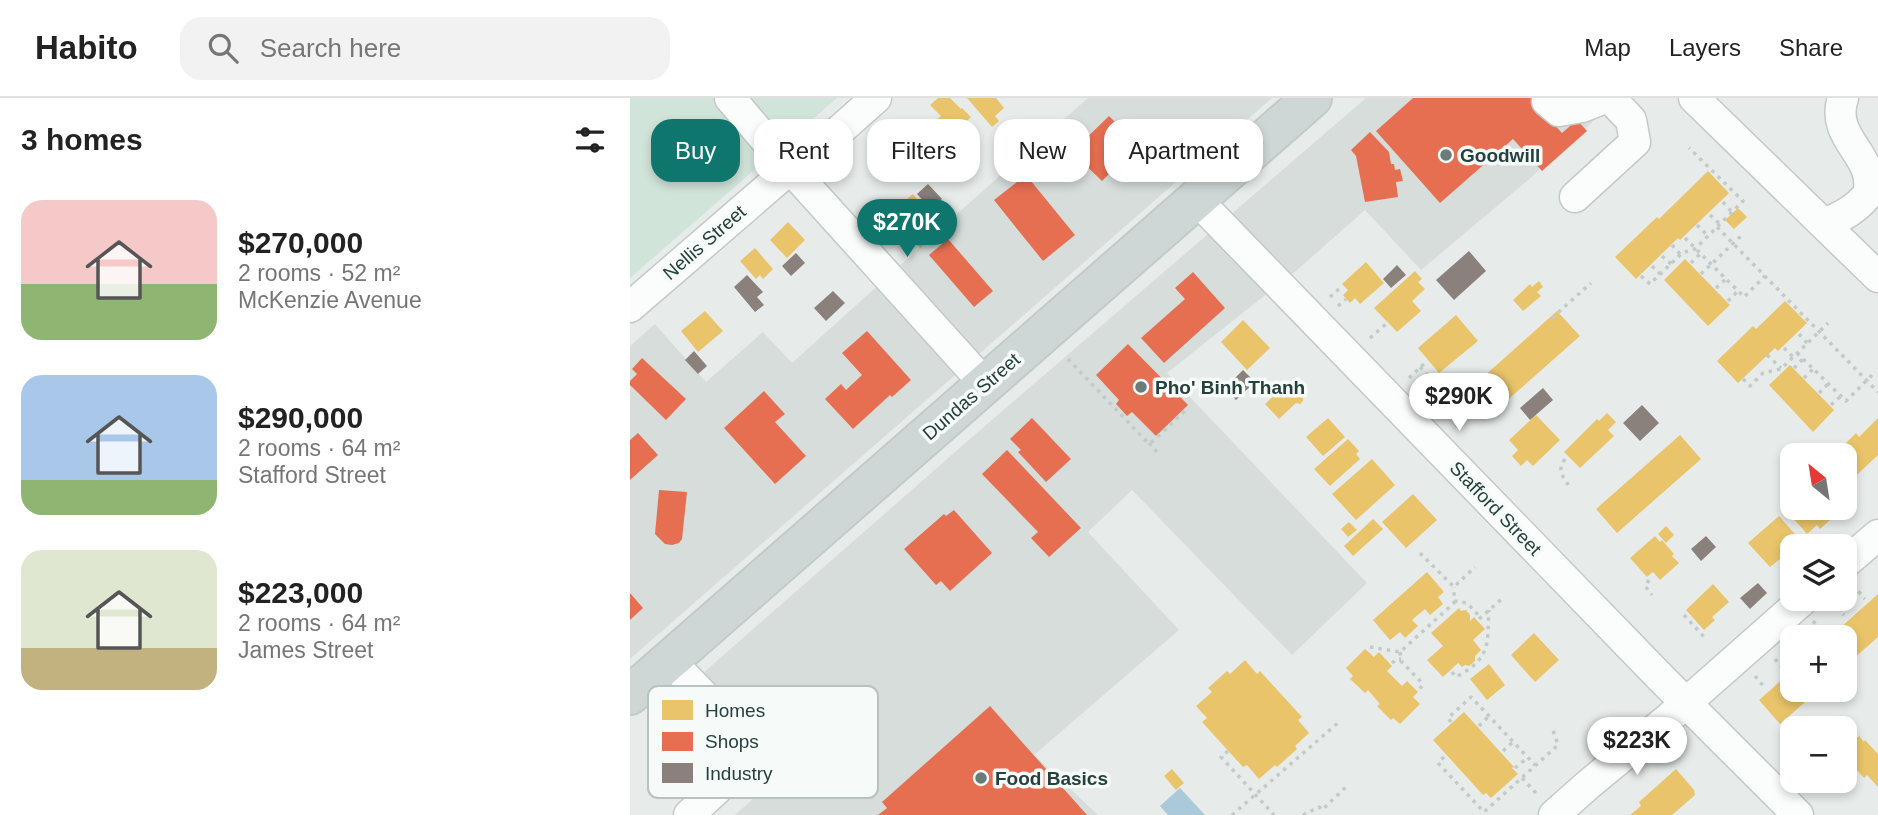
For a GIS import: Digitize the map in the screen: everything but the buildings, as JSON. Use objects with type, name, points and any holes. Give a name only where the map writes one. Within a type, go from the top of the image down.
[{"type":"main road","name":"Dundas Street","points":[[630,695],[1312,98]]},
{"type":"street","points":[[730,98],[754,126]]},
{"type":"street","name":"Nellis Street","points":[[852,119],[876,98]]},
{"type":"street","points":[[1547,101],[1559,111],[1581,107],[1605,98]]},
{"type":"street","points":[[1575,197],[1635,142],[1631,120],[1610,98]]},
{"type":"street","points":[[1694,98],[1878,277]]},
{"type":"street","points":[[1824,224],[1861,204],[1874,186],[1875,168],[1843,125],[1843,98]]},
{"type":"street","name":"Nellis Street","points":[[630,307],[775,182]]},
{"type":"street","points":[[804,182],[985,384]]},
{"type":"street","name":"Stafford Street","points":[[1196,199],[1798,815]]},
{"type":"street","points":[[1857,562],[1878,535]]},
{"type":"street","points":[[1545,804],[1589,783],[1686,703],[1809,611]]},
{"type":"street","points":[[669,660],[694,686]]},
{"type":"street","points":[[689,815],[707,798]]},
{"type":"path","points":[[1641,276],[1650,284],[1681,254],[1696,248],[1743,201],[1689,148]]},
{"type":"path","points":[[1723,202],[1732,212]]},
{"type":"path","points":[[1710,215],[1733,243],[1878,392]]},
{"type":"path","points":[[1698,226],[1708,236]]},
{"type":"path","points":[[1702,274],[1742,235]]},
{"type":"path","points":[[1685,238],[1744,297],[1765,276]]},
{"type":"path","points":[[1672,245],[1681,254]]},
{"type":"path","points":[[1691,263],[1701,253]]},
{"type":"path","points":[[1662,256],[1671,264]]},
{"type":"path","points":[[1651,266],[1660,274]]},
{"type":"path","points":[[1716,288],[1726,279]]},
{"type":"path","points":[[1552,318],[1591,283]]},
{"type":"path","points":[[1330,297],[1341,287]]},
{"type":"path","points":[[1728,301],[1738,291]]},
{"type":"path","points":[[1339,306],[1346,299]]},
{"type":"path","points":[[1743,379],[1749,386],[1763,373],[1781,369],[1828,323]]},
{"type":"path","points":[[1370,338],[1386,324]]},
{"type":"path","points":[[1799,334],[1807,343]]},
{"type":"path","points":[[1784,348],[1793,357]]},
{"type":"path","points":[[1797,353],[1846,401],[1875,372]]},
{"type":"path","points":[[1767,355],[1781,369]]},
{"type":"path","points":[[1068,359],[1158,453]]},
{"type":"path","points":[[1794,368],[1803,359]]},
{"type":"path","points":[[1409,378],[1427,361]]},
{"type":"path","points":[[1420,367],[1444,393]]},
{"type":"path","points":[[1756,367],[1763,373]]},
{"type":"path","points":[[1804,378],[1814,369]]},
{"type":"path","points":[[1819,393],[1828,384]]},
{"type":"path","points":[[1831,405],[1841,396]]},
{"type":"path","points":[[1147,442],[1153,441],[1188,408]]},
{"type":"path","points":[[1456,426],[1474,411]]},
{"type":"path","points":[[1565,459],[1560,470],[1571,489]]},
{"type":"path","points":[[1418,691],[1422,682],[1401,659],[1400,652],[1411,638],[1454,603],[1454,587],[1420,553]]},
{"type":"path","points":[[1454,587],[1475,567]]},
{"type":"path","points":[[1649,580],[1645,586],[1652,595]]},
{"type":"path","points":[[1857,587],[1865,599]]},
{"type":"path","points":[[1454,601],[1467,603],[1480,619],[1504,597]]},
{"type":"path","points":[[1441,607],[1445,612]]},
{"type":"path","points":[[1451,672],[1456,677],[1479,662],[1487,647],[1486,624],[1489,610]]},
{"type":"path","points":[[1832,611],[1844,615]]},
{"type":"path","points":[[1684,615],[1705,638]]},
{"type":"path","points":[[1370,647],[1400,652]]},
{"type":"path","points":[[1383,654],[1388,650]]},
{"type":"path","points":[[1772,654],[1780,665]]},
{"type":"path","points":[[1392,663],[1401,659]]},
{"type":"path","points":[[1752,672],[1765,688]]},
{"type":"path","points":[[1409,681],[1415,676]]},
{"type":"path","points":[[1451,722],[1448,719],[1471,697],[1535,765]]},
{"type":"path","points":[[1479,726],[1489,716]]},
{"type":"path","points":[[1232,815],[1339,722]]},
{"type":"path","points":[[1444,757],[1438,763],[1483,812],[1558,745],[1552,727]]},
{"type":"path","points":[[1503,751],[1513,742]]},
{"type":"path","points":[[1228,751],[1221,757],[1274,815]]},
{"type":"path","points":[[1515,768],[1527,757]]},
{"type":"path","points":[[1522,778],[1545,804]]},
{"type":"path","points":[[1462,789],[1468,783]]},
{"type":"path","points":[[1304,815],[1319,807],[1322,810],[1346,787]]},
{"type":"shaded area","points":[[1088,98],[1272,98],[1248,119],[1104,119],[1104,182],[1176,182],[630,659],[630,346],[655,324],[706,382],[763,332],[792,363],[994,181],[1090,182],[1090,119],[1064,119]]},
{"type":"shaded area","points":[[1366,98],[1619,98],[1527,181],[1421,270],[1365,210],[1297,270],[1167,373],[1367,583],[1292,655],[1132,490],[1088,532],[1179,630],[1034,755],[1098,815],[735,815],[754,798],[878,798],[878,686],[714,686],[702,674]]},
{"type":"green space","points":[[630,98],[837,98],[813,119],[754,119],[754,170],[630,278]]},
{"type":"water","points":[[1180,788],[1205,815],[1168,815],[1160,806]]},
{"type":"place","name":"Goodwill","points":[[1446,155]]},
{"type":"place","name":"Pho' Binh Thanh","points":[[1141,387]]},
{"type":"place","name":"Food Basics","points":[[981,778]]}]
